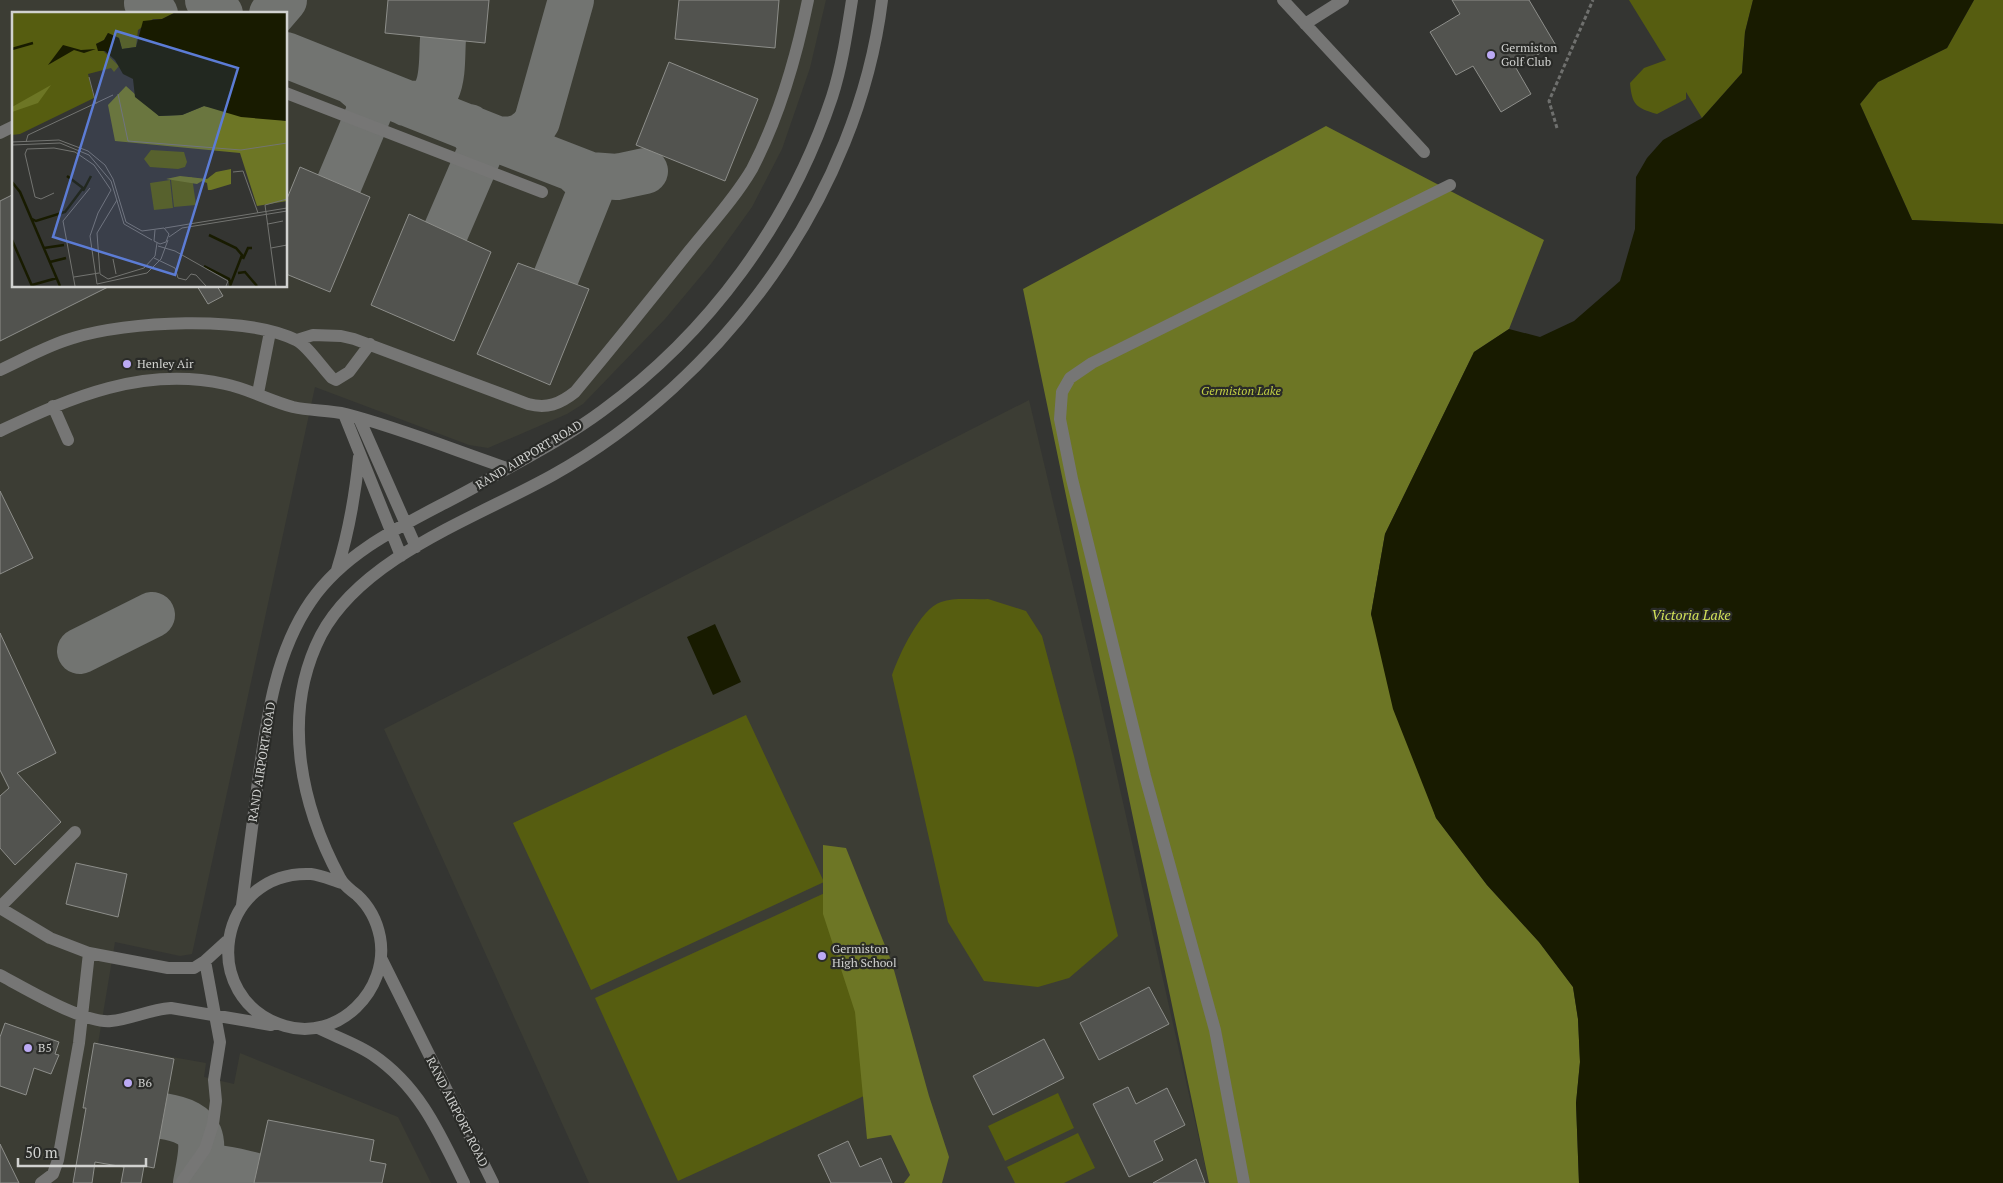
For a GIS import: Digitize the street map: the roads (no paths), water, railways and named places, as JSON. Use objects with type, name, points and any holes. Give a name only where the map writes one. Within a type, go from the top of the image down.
[{"type":"street","points":[[297,340],[314,335],[341,336],[370,344],[528,404],[545,407],[565,400],[579,387],[724,209],[751,170],[778,111],[790,77],[808,0]]},
{"type":"street","name":"RAND AIRPORT ROAD","points":[[242,905],[261,760],[275,683],[284,652],[298,621],[312,599],[337,570],[390,533],[507,468],[600,412],[660,365],[712,309],[746,266],[774,226],[799,177],[829,105],[852,0]]},
{"type":"street","name":"RAND AIRPORT ROAD","points":[[342,883],[314,820],[302,774],[298,736],[302,689],[320,638],[338,608],[362,582],[401,556],[590,454],[621,432],[683,379],[730,331],[779,266],[823,190],[849,130],[865,77],[882,0]]},
{"type":"street","points":[[1283,0],[1424,152]]},
{"type":"street","points":[[1305,24],[1343,0]]},
{"type":"street","points":[[288,94],[542,192]]},
{"type":"street","points":[[0,133],[12,127]]},
{"type":"street","points":[[1244,1183],[1215,1030],[1145,776],[1072,479],[1060,419],[1062,392],[1070,378],[1092,363],[1450,186]]},
{"type":"street","points":[[0,370],[73,338],[109,330],[198,323],[250,327],[297,340],[336,380],[349,372],[370,344]]},
{"type":"street","points":[[258,393],[270,332]]},
{"type":"street","points":[[0,431],[53,406],[103,388],[156,380],[223,384],[258,393],[295,408],[344,414],[359,418],[507,468]]},
{"type":"street","points":[[53,406],[68,440]]},
{"type":"street","points":[[344,414],[390,533],[401,556]]},
{"type":"street","points":[[359,418],[416,547]]},
{"type":"street","points":[[337,570],[348,536],[355,500],[359,455]]},
{"type":"street","points":[[75,832],[0,908],[50,938],[89,953],[185,970],[205,962],[227,941]]},
{"type":"street","name":"RAND AIRPORT ROAD","points":[[382,960],[375,984],[361,1005],[341,1020],[318,1028],[288,1027],[262,1016],[241,996],[229,970],[227,941],[232,922],[242,905],[262,886],[288,875],[316,874],[342,883],[360,897],[373,916],[380,938],[382,960],[493,1183]]},
{"type":"street","points":[[41,1183],[53,1174],[58,1160],[73,1081],[89,953]]},
{"type":"street","points":[[180,1183],[205,1150],[213,1124],[216,1101],[214,1080],[220,1042],[205,962]]},
{"type":"street","points":[[0,975],[81,1016],[101,1022],[112,1021],[148,1011],[172,1008],[288,1027]]},
{"type":"street","name":"RAND AIRPORT ROAD","points":[[318,1028],[373,1055],[409,1085],[434,1122],[464,1183]]},
{"type":"water","name":"Victoria Lake","points":[[1753,0],[1974,0],[1947,48],[1878,82],[1860,104],[1912,220],[2003,224],[2003,1183],[1579,1183],[1576,1103],[1580,1062],[1578,1019],[1573,987],[1539,942],[1487,885],[1436,818],[1393,709],[1371,614],[1385,534],[1474,352],[1509,329],[1540,337],[1574,321],[1620,281],[1635,229],[1636,177],[1647,158],[1663,140],[1702,118],[1742,73],[1745,32]]},
{"type":"water","points":[[715,624],[741,682],[713,695],[687,637]]},
{"type":"place","name":"Germiston Golf Club","points":[[1491,55]]},
{"type":"place","name":"Henley Air","points":[[127,364]]},
{"type":"place","name":"Germiston High School","points":[[822,956]]},
{"type":"place","name":"B5","points":[[28,1048]]},
{"type":"place","name":"B6","points":[[128,1083]]},
{"type":"park label","name":"Germiston Lake","points":[[1241,391]]}]
